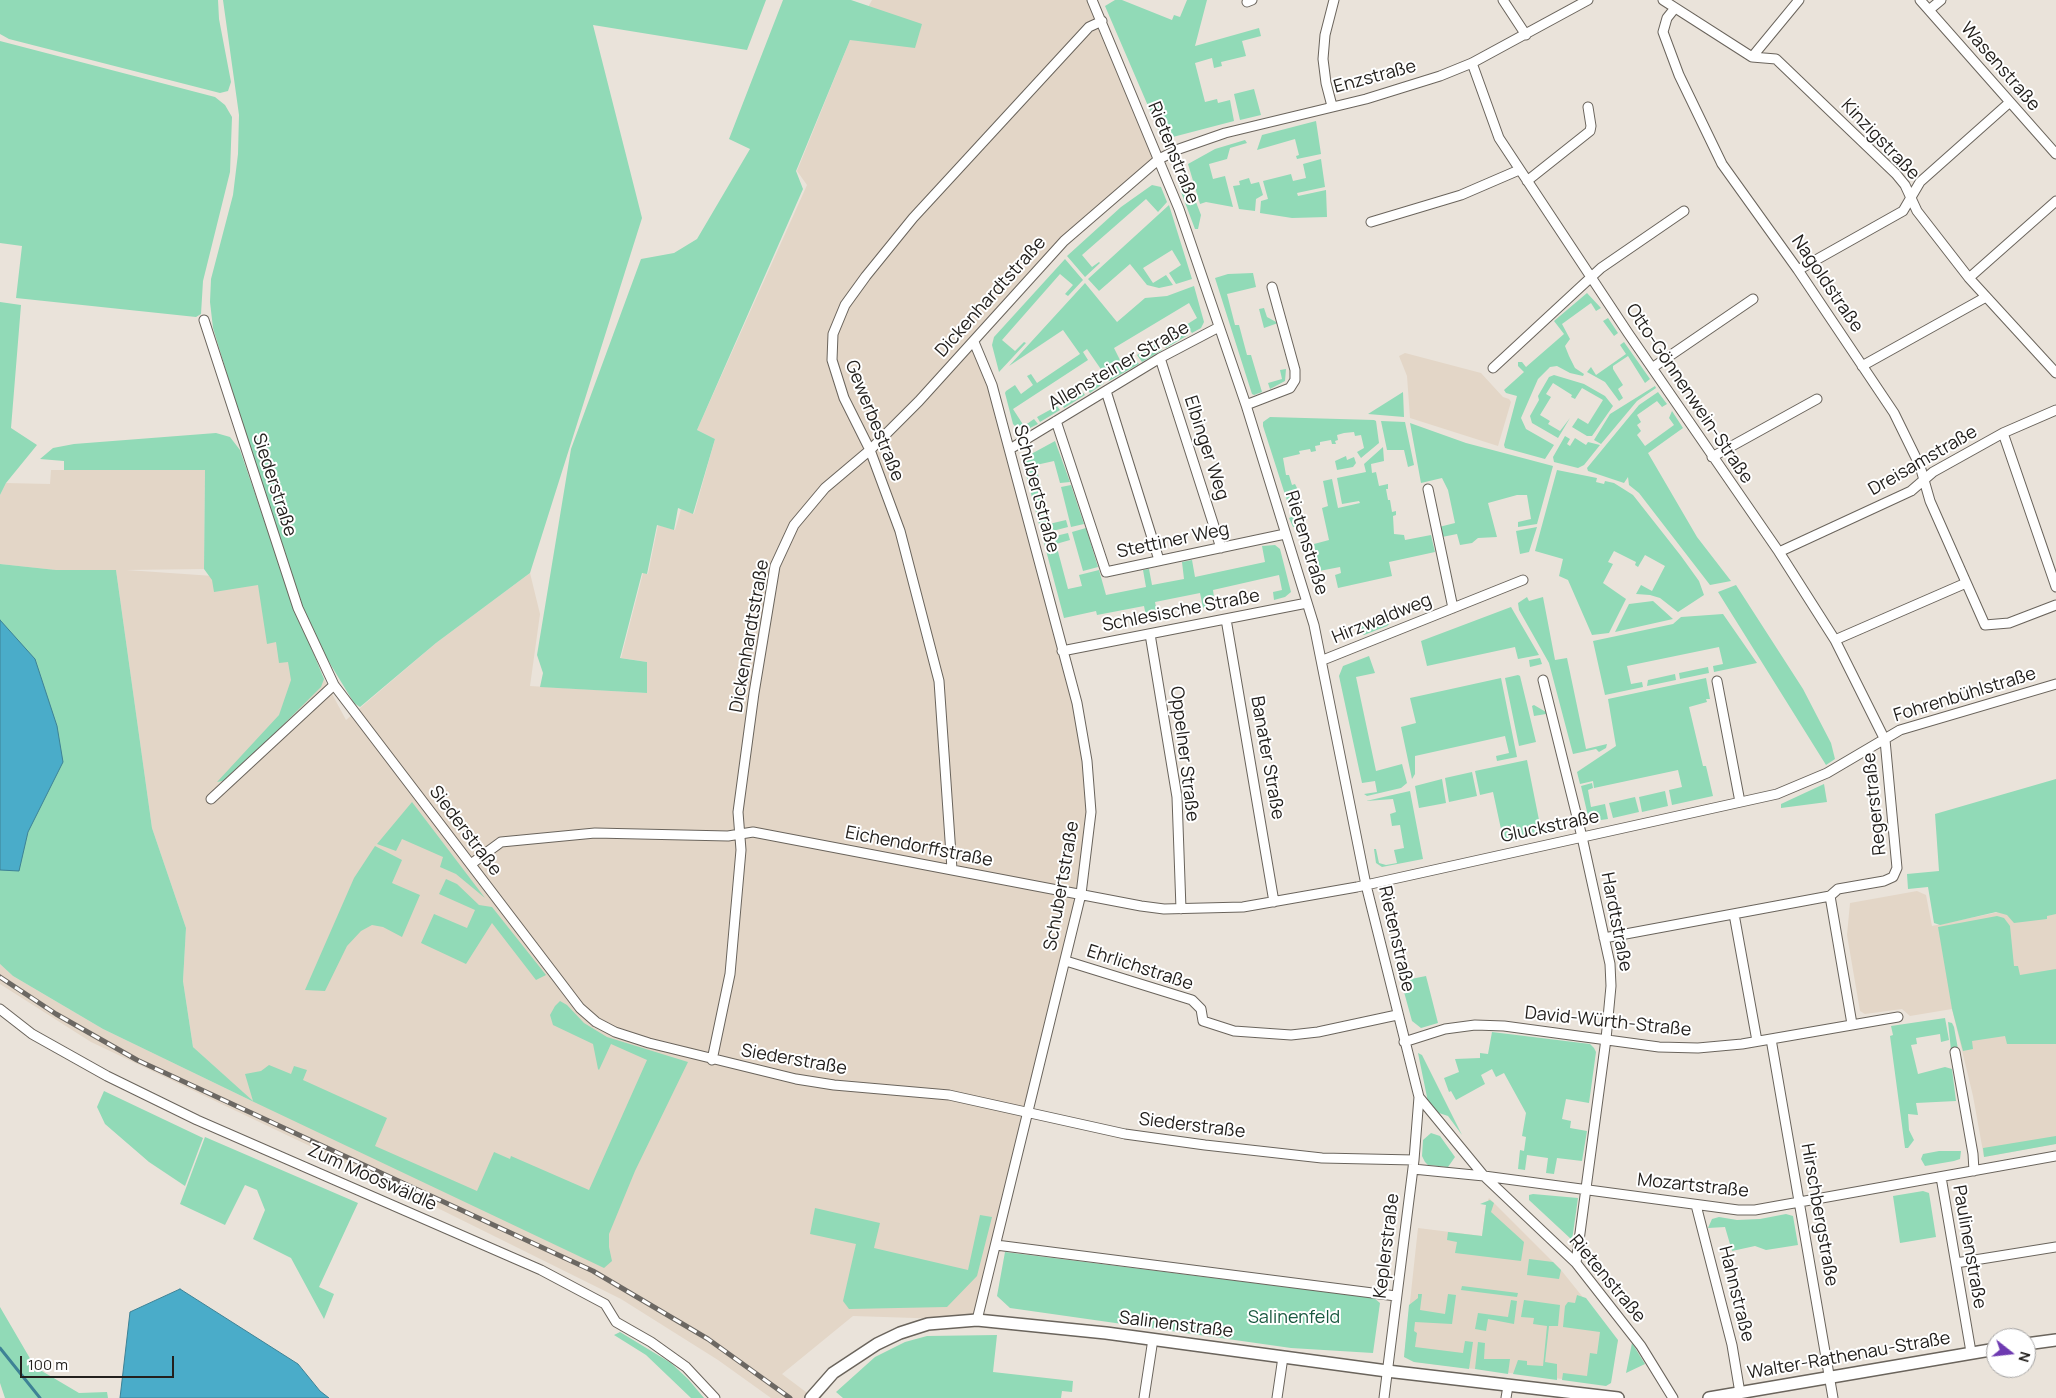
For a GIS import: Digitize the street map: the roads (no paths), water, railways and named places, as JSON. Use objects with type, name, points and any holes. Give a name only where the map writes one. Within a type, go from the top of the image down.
[{"type":"street","name":"Rietenstraße","points":[[1092,0],[1159,159],[1219,327],[1246,405],[1307,603],[1323,660],[1366,885],[1397,1015],[1420,1097],[1484,1176],[1576,1264],[1641,1346],[1673,1398]]},
{"type":"street","points":[[1332,106],[1326,83],[1323,59],[1325,36],[1334,0]]},
{"type":"street","points":[[1503,0],[1526,35]]},
{"type":"street","name":"Enzstraße","points":[[1159,159],[1179,149],[1225,133],[1384,93],[1472,64],[1588,0]]},
{"type":"street","name":"Kinzigstraße","points":[[1663,0],[1752,57],[1776,59],[1896,174],[1905,185],[1917,211],[1969,278],[2056,373]]},
{"type":"street","points":[[1752,57],[1799,0]]},
{"type":"street","name":"Wasenstraße","points":[[1920,0],[2056,154]]},
{"type":"street","points":[[1929,10],[1941,0]]},
{"type":"street","name":"Nagoldstraße","points":[[1675,8],[1667,18],[1663,32],[1678,75],[1722,164],[1798,270],[1894,413],[1920,466],[1923,481],[1985,624],[2009,623],[2056,605]]},
{"type":"street","name":"Gewerbestraße","points":[[952,869],[939,681],[900,532],[870,450],[844,398],[832,360],[832,334],[845,305],[913,218],[1089,27],[1102,21]]},
{"type":"street","name":"Otto-Gönnenwein-Straße","points":[[1472,64],[1499,138],[1712,457],[1779,552],[1835,640],[1885,740]]},
{"type":"street","points":[[1798,270],[1902,212],[1920,182],[2010,102]]},
{"type":"street","points":[[1527,180],[1590,130],[1588,107]]},
{"type":"street","name":"Dickenhardtstraße","points":[[712,1060],[730,974],[741,850],[738,812],[775,566],[794,525],[825,488],[870,450],[974,342],[1064,241],[1159,159]]},
{"type":"street","points":[[1371,222],[1460,195],[1519,170]]},
{"type":"street","points":[[1969,278],[2056,201]]},
{"type":"street","points":[[1493,368],[1591,277],[1684,211]]},
{"type":"street","points":[[1246,405],[1290,388],[1294,380],[1295,370],[1272,287]]},
{"type":"street","points":[[1862,366],[1986,296]]},
{"type":"street","points":[[1652,368],[1754,299]]},
{"type":"street","name":"Siederstraße","points":[[204,320],[298,608],[334,685],[580,1008],[596,1022],[623,1035],[712,1060],[796,1079],[834,1085],[950,1095],[1125,1134],[1322,1158],[1414,1165]]},
{"type":"street","name":"Allensteiner Straße","points":[[1010,449],[1160,358],[1219,327]]},
{"type":"street","name":"Schubertstraße","points":[[974,342],[992,385],[1077,703],[1089,778],[1091,812],[1081,894],[1066,961],[1026,1111],[996,1245],[976,1320]]},
{"type":"street","name":"Elbinger Weg","points":[[1160,358],[1221,548]]},
{"type":"street","points":[[1106,391],[1159,560]]},
{"type":"street","points":[[1712,457],[1817,399]]},
{"type":"street","name":"Dreisamstraße","points":[[1779,552],[1910,491],[1932,472],[2003,433],[2056,410]]},
{"type":"street","name":"Stettiner Weg","points":[[1056,421],[1106,572],[1286,534]]},
{"type":"street","points":[[2003,433],[2056,588]]},
{"type":"street","name":"Hirzwaldweg","points":[[1428,489],[1452,608]]},
{"type":"street","name":"Hirzwaldweg","points":[[1323,660],[1523,580]]},
{"type":"street","points":[[1835,640],[1966,583]]},
{"type":"street","name":"Schlesische Straße","points":[[1062,652],[1307,603]]},
{"type":"street","name":"Banater Straße","points":[[1226,619],[1274,902]]},
{"type":"street","name":"Oppelner Straße","points":[[1150,634],[1177,797],[1181,909]]},
{"type":"street","name":"Hardtstraße","points":[[1543,680],[1582,837],[1610,964],[1611,986],[1606,1039],[1584,1190],[1576,1264]]},
{"type":"street","points":[[1717,681],[1740,802]]},
{"type":"street","name":"Fohrenbühlstraße","points":[[1885,740],[1900,730],[2056,684]]},
{"type":"street","points":[[211,799],[334,685]]},
{"type":"street","name":"Gluckstraße","points":[[1366,885],[1777,794],[1810,781],[1885,740]]},
{"type":"street","name":"Regerstraße","points":[[1830,896],[1838,889],[1884,881],[1893,877],[1897,868],[1885,740]]},
{"type":"street","name":"Eichendorffstraße","points":[[471,864],[501,842],[595,833],[728,836],[753,832],[1141,906],[1181,909],[1243,907],[1366,885]]},
{"type":"street","points":[[1604,938],[1830,896],[1852,1024]]},
{"type":"street","points":[[1734,914],[1757,1041]]},
{"type":"street","name":"Ehrlichstraße","points":[[1066,961],[1192,1000],[1201,1009],[1202,1021],[1234,1030],[1291,1035],[1318,1032],[1397,1015]]},
{"type":"street","name":"Zum Mooswäldle","points":[[0,1009],[32,1034],[107,1076],[189,1116],[541,1270],[606,1304],[616,1322],[651,1342],[686,1367],[715,1398]]},
{"type":"street","name":"David-Würth-Straße","points":[[1404,1042],[1445,1029],[1475,1025],[1504,1026],[1659,1047],[1698,1048],[1771,1039],[1898,1017]]},
{"type":"street","name":"Hirschbergstraße","points":[[1771,1039],[1833,1398]]},
{"type":"street","name":"Paulinenstraße","points":[[1955,1052],[1973,1154],[1974,1171]]},
{"type":"street","name":"Keplerstraße","points":[[1384,1398],[1414,1165],[1420,1097]]},
{"type":"street","name":"Mozartstraße","points":[[1414,1165],[1738,1210],[1800,1201],[2056,1156]]},
{"type":"street","name":"Paulinenstraße","points":[[1941,1177],[1971,1352]]},
{"type":"street","name":"Hahnstraße","points":[[1696,1205],[1732,1344],[1740,1393]]},
{"type":"street","points":[[996,1245],[1396,1296]]},
{"type":"street","points":[[1956,1263],[2056,1247]]},
{"type":"street","name":"Salinenstraße","points":[[810,1398],[833,1373],[877,1344],[900,1333],[928,1324],[976,1320],[1152,1339],[1387,1371],[1507,1392],[1618,1398]]},
{"type":"street","points":[[1144,1398],[1152,1339]]},
{"type":"street","points":[[2036,1343],[2056,1340]]},
{"type":"street","name":"Walter-Rathenau-Straße","points":[[1709,1398],[1986,1350]]},
{"type":"street","points":[[1277,1398],[1284,1357]]},
{"type":"water","points":[[0,620],[35,659],[57,726],[63,762],[28,832],[19,871],[0,870]]},
{"type":"water","points":[[180,1289],[298,1364],[320,1391],[329,1398],[120,1398],[130,1312]]},
{"type":"waterway","points":[[0,1348],[40,1398]]},
{"type":"railway","points":[[0,977],[56,1014],[137,1060],[593,1271],[708,1339],[790,1398]]},
{"type":"park label","name":"Salinenfeld","points":[[1294,1318]]}]
